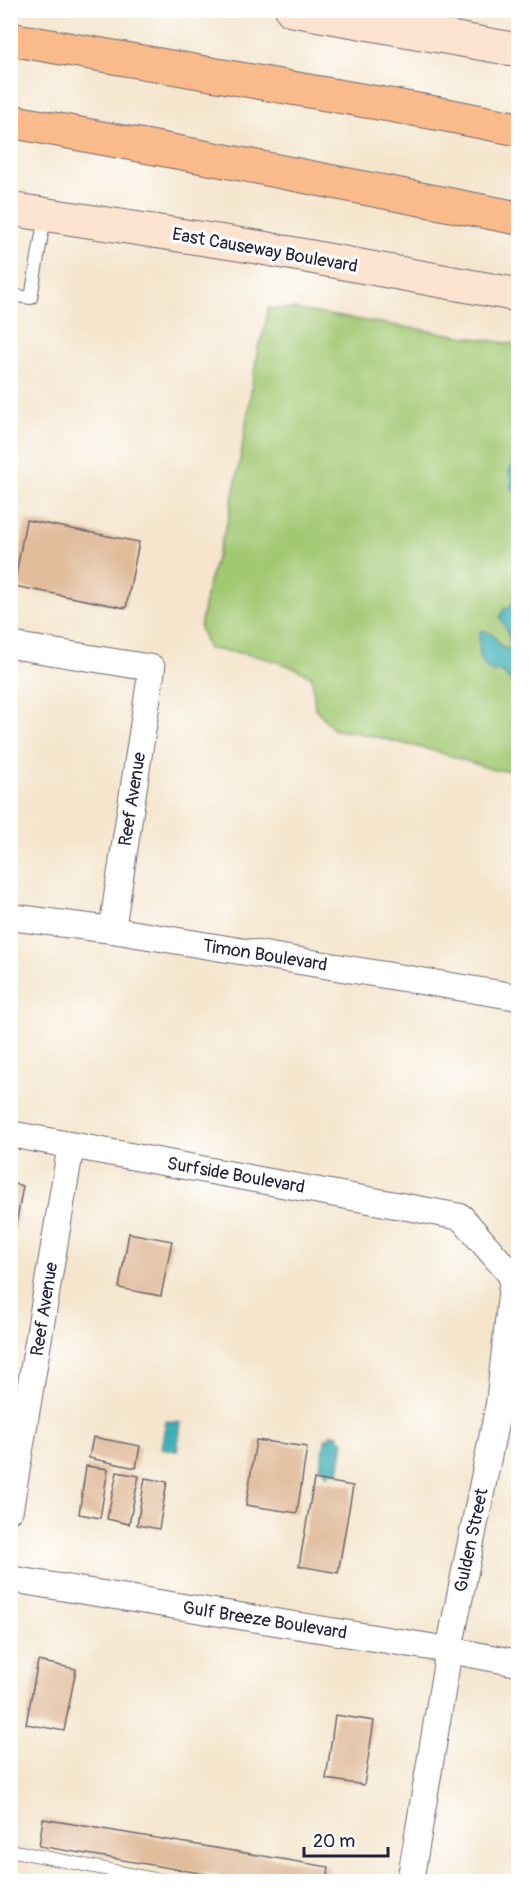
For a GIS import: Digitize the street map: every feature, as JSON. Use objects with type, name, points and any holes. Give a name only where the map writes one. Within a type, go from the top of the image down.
[{"type":"highway","points":[[10,39],[519,129]]},
{"type":"highway","points":[[10,121],[519,218]]},
{"type":"street","points":[[292,10],[519,50]]},
{"type":"street","name":"East Causeway Boulevard","points":[[10,209],[257,247],[519,295]]},
{"type":"street","name":"Reef Avenue","points":[[10,645],[152,668],[112,930]]},
{"type":"street","name":"Timon Boulevard","points":[[10,916],[112,930],[519,997]]},
{"type":"street","name":"Surfside Boulevard","points":[[10,1134],[460,1217]]},
{"type":"street","name":"Reef Avenue","points":[[10,1509],[71,1144]]},
{"type":"street","name":"Gulden Street","points":[[410,1881],[449,1650],[499,1404],[513,1277],[460,1217]]},
{"type":"street","name":"Gulf Breeze Boulevard","points":[[10,1579],[519,1663]]},
{"type":"lane","points":[[10,295],[31,298],[45,215]]},
{"type":"lane","points":[[10,1850],[169,1881]]},
{"type":"green space","points":[[268,308],[291,309],[518,345],[518,456],[509,472],[515,491],[518,491],[518,595],[513,605],[504,609],[513,650],[502,648],[493,635],[479,633],[481,645],[479,652],[497,671],[502,671],[513,684],[518,686],[518,771],[494,770],[435,751],[355,732],[334,730],[315,708],[312,677],[288,665],[262,657],[208,649],[200,628],[208,585],[228,520],[258,348],[265,328]]},
{"type":"water","points":[[518,456],[518,491],[510,487],[512,480],[509,472]]},
{"type":"water","points":[[518,595],[518,686],[513,684],[502,671],[493,672],[484,665],[480,655],[479,633],[483,630],[493,635],[502,648],[513,649],[508,632],[500,618],[504,609],[513,605]]},
{"type":"water","points":[[166,1421],[181,1423],[177,1451],[161,1448]]},
{"type":"water","points":[[334,1434],[344,1441],[339,1473],[334,1471],[327,1476],[320,1467],[326,1438],[329,1439],[330,1435]]},
{"type":"building","points":[[26,520],[139,542],[126,608],[14,586]]},
{"type":"building","points":[[10,1183],[23,1186],[12,1247],[10,1247]]},
{"type":"building","points":[[129,1233],[172,1241],[161,1296],[119,1288]]},
{"type":"building","points":[[93,1437],[140,1446],[136,1468],[89,1458]]},
{"type":"building","points":[[256,1440],[307,1447],[297,1513],[246,1505]]},
{"type":"building","points":[[86,1466],[108,1469],[100,1518],[79,1514]]},
{"type":"building","points":[[117,1472],[139,1476],[129,1524],[107,1519]]},
{"type":"building","points":[[145,1478],[167,1482],[159,1529],[137,1525]]},
{"type":"building","points":[[314,1479],[353,1486],[338,1573],[299,1566]]},
{"type":"building","points":[[38,1661],[76,1669],[64,1731],[26,1724]]},
{"type":"building","points":[[335,1715],[374,1721],[364,1785],[326,1779]]},
{"type":"building","points":[[43,1819],[329,1867],[327,1882],[253,1882],[39,1846]]}]
